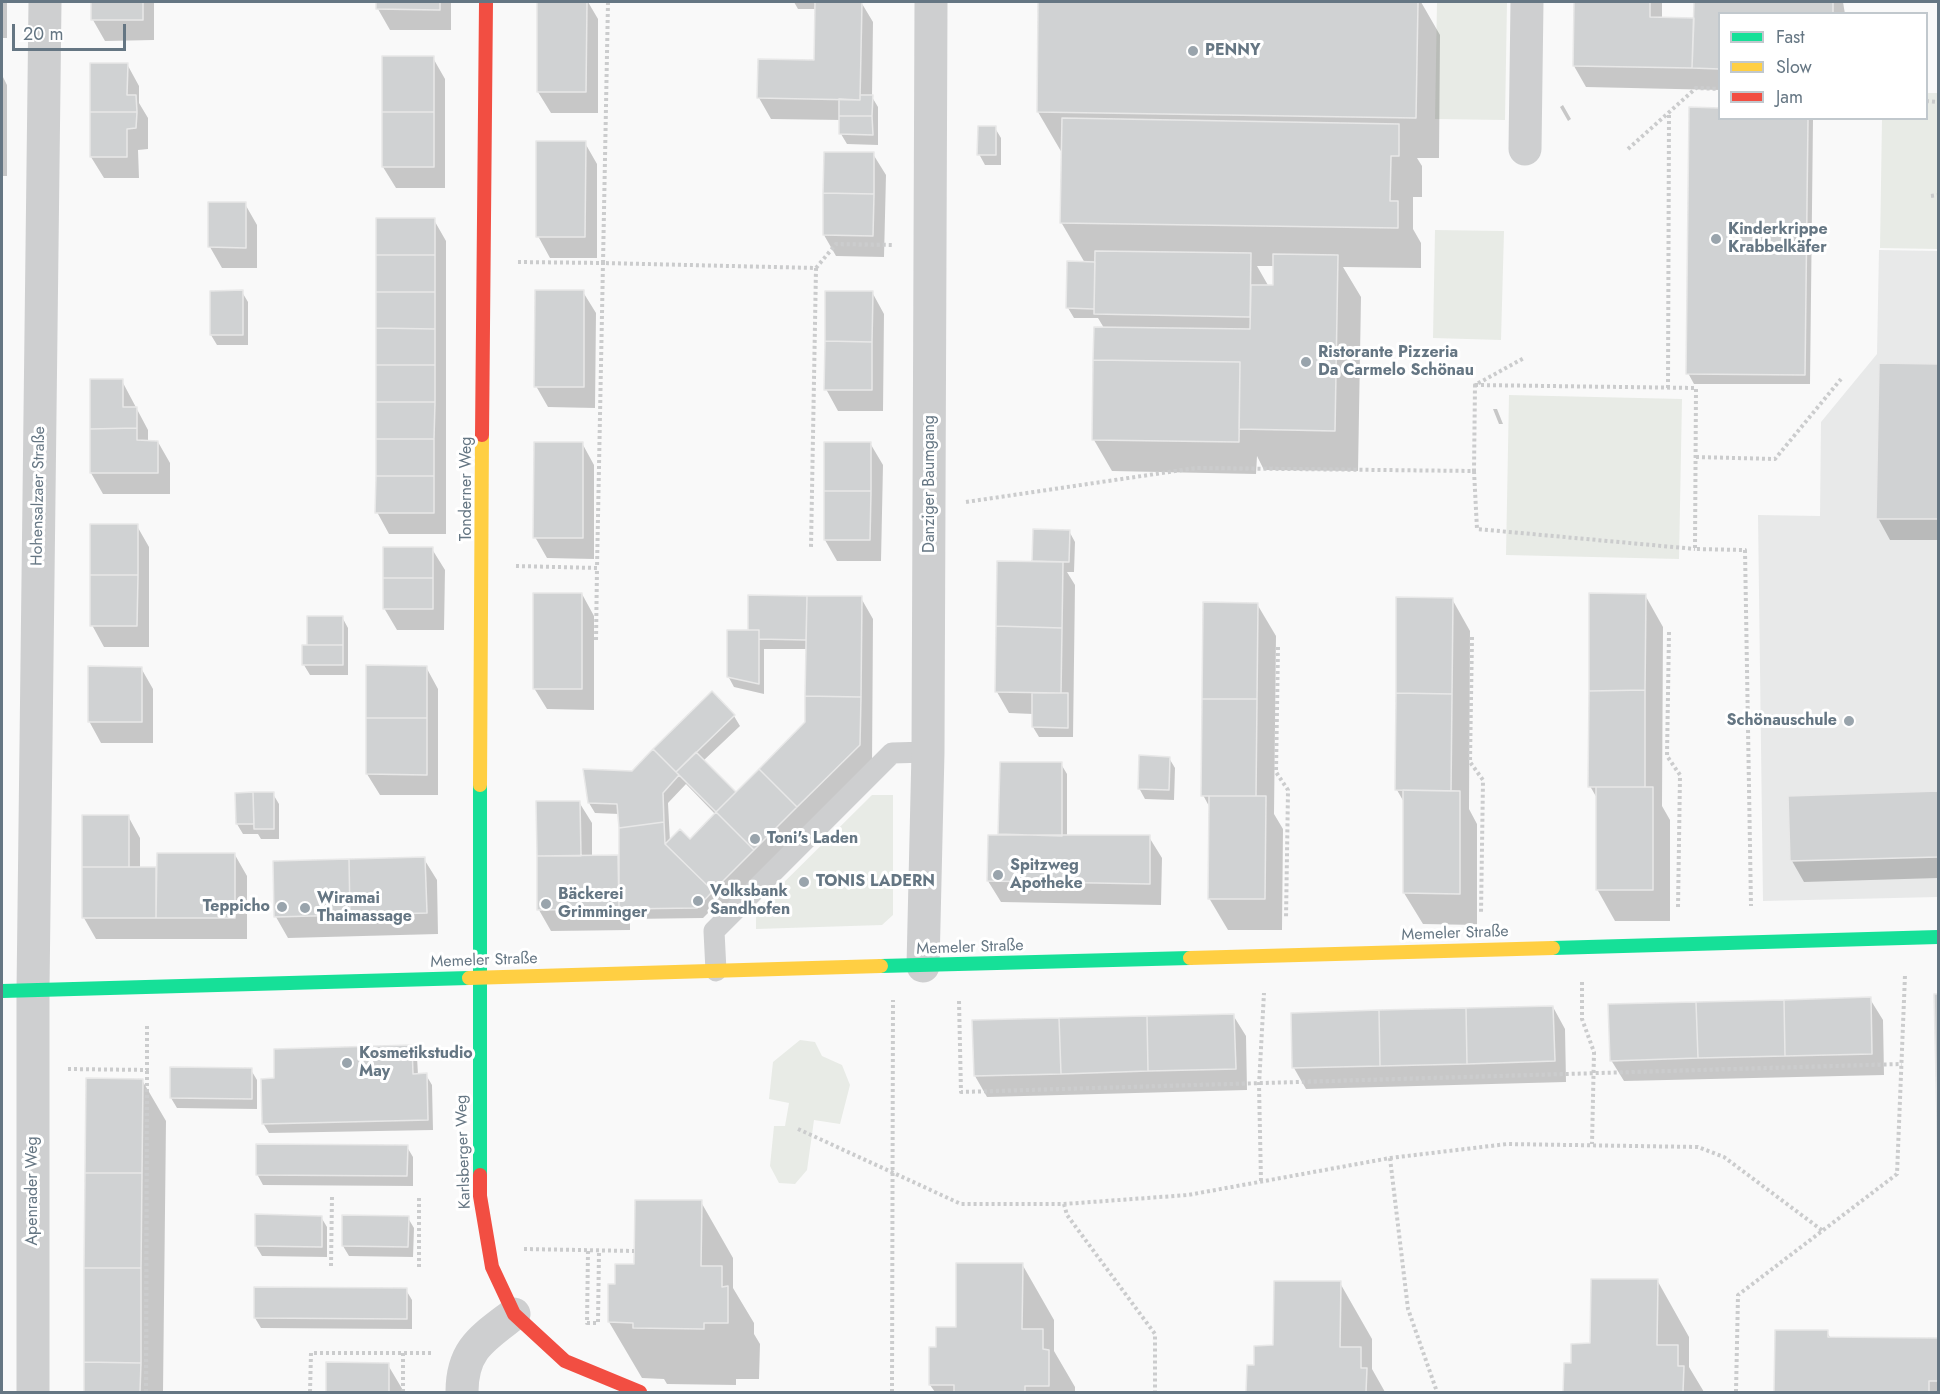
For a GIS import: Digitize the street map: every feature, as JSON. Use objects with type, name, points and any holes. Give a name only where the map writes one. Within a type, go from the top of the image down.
[{"type":"street","name":"Hohensalzaer Straße","points":[[17,990],[45,2]]},
{"type":"street","name":"Tonderner Weg","points":[[478,978],[486,2]]},
{"type":"street","name":"Danziger Baumgang","points":[[908,966],[928,752],[931,2]]},
{"type":"street","points":[[1525,149],[1527,2]]},
{"type":"street","name":"Memeler Straße","points":[[17,990],[1938,937]]},
{"type":"street","name":"Karlsberger Weg","points":[[478,978],[480,1196],[492,1267],[514,1314],[565,1361],[640,1392]]},
{"type":"street","name":"Apenrader Weg","points":[[17,990],[34,1069],[33,1392]]},
{"type":"street","points":[[462,1392],[462,1376],[468,1356],[477,1343],[514,1314]]},
{"type":"lane","points":[[716,971],[714,931],[892,753],[928,752]]},
{"type":"path","points":[[596,642],[608,2]]},
{"type":"path","points":[[1628,149],[1696,88],[1718,89]]},
{"type":"path","points":[[1668,388],[1669,112]]},
{"type":"path","points":[[1930,196],[1938,195]]},
{"type":"path","points":[[811,547],[816,268],[836,244],[931,246]]},
{"type":"path","points":[[485,261],[816,268]]},
{"type":"path","points":[[1475,385],[1524,358]]},
{"type":"path","points":[[1696,457],[1775,459],[1841,379]]},
{"type":"path","points":[[1475,385],[1696,388],[1695,549]]},
{"type":"path","points":[[1475,385],[1474,471],[1477,529],[1695,549],[1745,550],[1751,943]]},
{"type":"path","points":[[929,507],[1196,468],[1474,471]]},
{"type":"path","points":[[483,566],[597,568]]},
{"type":"path","points":[[1669,632],[1667,756],[1680,775],[1677,945]]},
{"type":"path","points":[[1472,637],[1470,762],[1483,780],[1480,950]]},
{"type":"path","points":[[1278,647],[1276,772],[1288,790],[1286,956]]},
{"type":"path","points":[[1736,1392],[1738,1295],[1898,1174],[1906,938]]},
{"type":"path","points":[[1583,947],[1582,1019],[1594,1052],[1593,1144]]},
{"type":"path","points":[[1261,1181],[1259,1085],[1264,1024],[1264,956]]},
{"type":"path","points":[[958,964],[961,1092],[1259,1085],[1902,1064]]},
{"type":"path","points":[[892,1392],[893,1171],[908,966]]},
{"type":"path","points":[[146,1392],[147,987]]},
{"type":"path","points":[[34,1069],[147,1070]]},
{"type":"path","points":[[798,1129],[961,1204],[1064,1204],[1188,1195],[1390,1158],[1507,1144],[1698,1147],[1724,1157],[1823,1231]]},
{"type":"path","points":[[1390,1158],[1408,1309],[1437,1392]]},
{"type":"path","points":[[331,1266],[332,1196]]},
{"type":"path","points":[[419,1196],[419,1267]]},
{"type":"path","points":[[1064,1204],[1067,1215],[1155,1334],[1155,1392]]},
{"type":"path","points":[[487,1248],[634,1251]]},
{"type":"path","points":[[588,1251],[587,1323],[598,1323],[599,1251]]},
{"type":"path","points":[[310,1392],[311,1353],[468,1356]]},
{"type":"path","points":[[403,1353],[403,1392]]},
{"type":"shaded area","points":[[1437,2],[1507,2],[1505,120],[1435,119]]},
{"type":"shaded area","points":[[1928,93],[1938,93],[1938,249],[1880,248],[1882,120],[1928,120]]},
{"type":"shaded area","points":[[1435,230],[1504,231],[1501,340],[1433,338]]},
{"type":"shaded area","name":"Schönauschule","points":[[1879,250],[1938,251],[1938,897],[1763,901],[1758,515],[1820,516],[1821,422],[1877,354]]},
{"type":"shaded area","points":[[1509,395],[1682,399],[1679,559],[1506,555]]},
{"type":"shaded area","points":[[872,795],[893,795],[893,915],[882,925],[756,929],[756,910]]},
{"type":"shaded area","points":[[800,1040],[815,1042],[822,1056],[842,1065],[850,1085],[840,1124],[814,1120],[807,1170],[795,1184],[779,1183],[770,1166],[774,1126],[785,1126],[789,1103],[769,1099],[773,1062]]},
{"type":"building","points":[[91,2],[143,2],[143,20],[91,20]]},
{"type":"building","points":[[376,2],[440,2],[440,10],[376,9]]},
{"type":"building","points":[[537,2],[587,2],[586,92],[537,92]]},
{"type":"building","points":[[815,2],[862,2],[860,100],[757,98],[758,59],[814,60]]},
{"type":"building","points":[[1038,2],[1418,2],[1416,118],[1037,112]]},
{"type":"building","points":[[1574,2],[1650,2],[1650,17],[1694,18],[1692,68],[1573,66]]},
{"type":"building","points":[[1694,2],[1833,2],[1833,12],[1718,12],[1718,69],[1692,68]]},
{"type":"building","points":[[382,56],[434,56],[434,112],[382,112]]},
{"type":"building","points":[[90,63],[128,63],[127,95],[136,95],[137,112],[90,112]]},
{"type":"building","points":[[860,95],[873,95],[872,116],[839,116],[839,99],[860,100]]},
{"type":"building","name":"Kinderkrippe Krabbelkäfer","points":[[1689,107],[1718,108],[1718,120],[1808,120],[1805,375],[1686,374]]},
{"type":"building","points":[[90,112],[137,112],[136,128],[127,129],[127,157],[90,157]]},
{"type":"building","points":[[382,112],[434,112],[434,167],[382,167]]},
{"type":"building","points":[[839,116],[872,116],[873,135],[839,134]]},
{"type":"building","points":[[1062,118],[1399,124],[1399,156],[1391,156],[1390,201],[1398,201],[1398,228],[1060,223]]},
{"type":"building","points":[[978,126],[996,126],[996,155],[977,155]]},
{"type":"building","points":[[536,141],[586,141],[585,237],[536,237]]},
{"type":"building","points":[[824,152],[874,152],[874,194],[823,193]]},
{"type":"building","points":[[823,193],[874,194],[873,236],[823,235]]},
{"type":"building","points":[[208,202],[246,202],[246,248],[208,247]]},
{"type":"building","points":[[376,218],[435,218],[435,255],[376,255]]},
{"type":"building","points":[[1095,251],[1251,253],[1250,317],[1094,314]]},
{"type":"building","points":[[1273,254],[1338,255],[1335,431],[1239,429],[1240,362],[1093,360],[1094,327],[1250,329],[1251,285],[1273,285]]},
{"type":"building","points":[[376,255],[435,255],[435,292],[376,292]]},
{"type":"building","points":[[1067,261],[1095,262],[1094,309],[1066,308]]},
{"type":"building","points":[[243,290],[243,335],[210,335],[210,291]]},
{"type":"building","points":[[535,290],[584,290],[584,387],[534,387]]},
{"type":"building","points":[[825,291],[873,291],[872,342],[825,341]]},
{"type":"building","points":[[376,292],[435,292],[435,329],[376,328]]},
{"type":"building","points":[[376,328],[435,329],[435,365],[376,365]]},
{"type":"building","points":[[825,341],[872,342],[872,390],[824,390]]},
{"type":"building","points":[[1093,360],[1240,362],[1239,442],[1092,440]]},
{"type":"building","points":[[1879,363],[1938,364],[1938,519],[1876,519]]},
{"type":"building","points":[[376,365],[435,365],[435,402],[376,402]]},
{"type":"building","points":[[90,379],[123,379],[123,407],[137,407],[137,428],[90,429]]},
{"type":"building","points":[[376,402],[435,402],[434,439],[376,439]]},
{"type":"building","points":[[137,428],[137,440],[158,441],[158,473],[90,473],[90,429]]},
{"type":"building","points":[[376,439],[434,439],[434,476],[376,476]]},
{"type":"building","points":[[534,442],[583,442],[583,538],[533,538]]},
{"type":"building","points":[[824,442],[871,442],[871,491],[824,491]]},
{"type":"building","points":[[376,476],[434,476],[434,513],[375,513]]},
{"type":"building","points":[[824,491],[871,491],[870,540],[824,540]]},
{"type":"building","points":[[90,524],[138,524],[138,575],[90,575]]},
{"type":"building","points":[[1033,529],[1070,530],[1069,562],[1032,561]]},
{"type":"building","points":[[383,547],[433,547],[433,578],[383,578]]},
{"type":"building","points":[[997,561],[1063,562],[1062,628],[996,626]]},
{"type":"building","points":[[90,575],[138,575],[137,626],[90,626]]},
{"type":"building","points":[[383,578],[433,578],[433,609],[383,609]]},
{"type":"building","points":[[533,593],[582,593],[582,689],[533,689]]},
{"type":"building","points":[[1589,593],[1646,594],[1645,690],[1589,691]]},
{"type":"building","points":[[748,595],[807,596],[806,640],[759,639],[759,630],[748,630]]},
{"type":"building","points":[[807,596],[862,596],[861,697],[805,696]]},
{"type":"building","points":[[1396,597],[1453,598],[1452,694],[1396,693]]},
{"type":"building","points":[[1203,602],[1258,603],[1257,699],[1202,699]]},
{"type":"building","points":[[307,616],[343,616],[343,645],[307,645]]},
{"type":"building","points":[[996,626],[1062,628],[1061,693],[995,692]]},
{"type":"building","points":[[727,630],[759,630],[759,684],[727,677]]},
{"type":"building","points":[[302,645],[343,645],[343,665],[302,665]]},
{"type":"building","points":[[366,665],[427,666],[427,718],[366,718]]},
{"type":"building","points":[[88,666],[142,667],[142,722],[88,722]]},
{"type":"building","points":[[1645,690],[1645,787],[1588,787],[1589,691]]},
{"type":"building","points":[[712,691],[735,715],[676,772],[653,749]]},
{"type":"building","points":[[1032,693],[1068,693],[1068,728],[1032,727]]},
{"type":"building","points":[[1396,693],[1452,694],[1451,791],[1395,790]]},
{"type":"building","points":[[805,696],[861,697],[860,745],[797,807],[759,769],[805,722]]},
{"type":"building","points":[[1202,699],[1257,699],[1256,796],[1201,796]]},
{"type":"building","points":[[366,718],[427,718],[427,775],[366,774]]},
{"type":"building","points":[[653,749],[679,775],[663,793],[664,822],[619,828],[617,804],[588,803],[583,769],[632,771]]},
{"type":"building","points":[[696,752],[736,792],[716,812],[676,772]]},
{"type":"building","points":[[1139,755],[1170,757],[1169,790],[1138,789]]},
{"type":"building","points":[[1000,762],[1062,762],[1062,836],[998,834]]},
{"type":"building","points":[[759,769],[797,807],[754,850],[716,812]]},
{"type":"building","points":[[1596,787],[1653,787],[1653,890],[1596,890]]},
{"type":"building","points":[[1403,790],[1460,791],[1460,894],[1403,893]]},
{"type":"building","points":[[1938,791],[1938,857],[1790,861],[1788,796]]},
{"type":"building","points":[[253,792],[274,792],[274,829],[254,829]]},
{"type":"building","points":[[253,792],[254,824],[236,824],[235,793]]},
{"type":"building","points":[[1209,796],[1266,796],[1265,899],[1208,899]]},
{"type":"building","points":[[536,801],[580,801],[581,856],[537,856]]},
{"type":"building","points":[[716,812],[754,850],[713,891],[665,844],[680,829],[690,839]]},
{"type":"building","points":[[82,815],[129,815],[129,867],[82,867]]},
{"type":"building","points":[[664,822],[665,844],[713,891],[697,908],[619,909],[619,828]]},
{"type":"building","points":[[988,835],[1150,835],[1150,884],[987,881]]},
{"type":"building","points":[[157,853],[235,853],[235,918],[156,918]]},
{"type":"building","points":[[618,855],[619,909],[537,910],[537,856]]},
{"type":"building","points":[[425,857],[427,913],[350,915],[349,859]]},
{"type":"building","points":[[349,859],[350,915],[274,917],[273,861]]},
{"type":"building","points":[[82,867],[156,867],[156,918],[82,918]]},
{"type":"building","points":[[1934,994],[1938,994],[1938,1189],[1937,1119]]},
{"type":"building","points":[[1871,997],[1872,1054],[1785,1056],[1784,1000]]},
{"type":"building","points":[[1784,1000],[1785,1056],[1698,1058],[1696,1002]]},
{"type":"building","points":[[1696,1002],[1698,1058],[1610,1061],[1608,1004]]},
{"type":"building","points":[[1553,1006],[1555,1061],[1467,1064],[1466,1008]]},
{"type":"building","points":[[1466,1008],[1467,1064],[1380,1066],[1379,1010]]},
{"type":"building","points":[[1379,1010],[1380,1066],[1292,1068],[1291,1013]]},
{"type":"building","points":[[1234,1014],[1236,1069],[1148,1071],[1147,1016]]},
{"type":"building","points":[[1147,1016],[1148,1071],[1061,1074],[1059,1018]]},
{"type":"building","points":[[1059,1018],[1061,1074],[974,1076],[972,1020]]},
{"type":"building","points":[[412,1045],[413,1074],[427,1073],[428,1120],[262,1124],[261,1079],[274,1078],[274,1049]]},
{"type":"building","points":[[170,1067],[252,1068],[252,1099],[170,1098]]},
{"type":"building","points":[[86,1078],[143,1079],[142,1173],[85,1173]]},
{"type":"building","points":[[256,1144],[408,1145],[407,1176],[256,1175]]},
{"type":"building","points":[[85,1173],[142,1173],[141,1268],[84,1268]]},
{"type":"building","points":[[635,1200],[702,1200],[701,1266],[722,1266],[722,1287],[728,1286],[728,1323],[704,1323],[704,1329],[633,1328],[633,1323],[608,1322],[608,1284],[615,1284],[615,1264],[634,1264]]},
{"type":"building","points":[[255,1214],[322,1216],[322,1247],[255,1246]]},
{"type":"building","points":[[342,1215],[409,1216],[408,1247],[342,1246]]},
{"type":"building","points":[[956,1263],[1023,1263],[1022,1329],[1043,1329],[1043,1349],[1049,1350],[1049,1386],[1025,1386],[1025,1392],[954,1392],[954,1385],[929,1385],[929,1347],[936,1347],[936,1327],[956,1327]]},
{"type":"building","points":[[84,1268],[141,1268],[141,1363],[84,1362]]},
{"type":"building","points":[[1591,1279],[1658,1279],[1657,1345],[1678,1345],[1678,1366],[1684,1366],[1683,1392],[1563,1392],[1564,1363],[1571,1363],[1571,1344],[1590,1343]]},
{"type":"building","points":[[1274,1281],[1341,1281],[1340,1347],[1361,1347],[1361,1368],[1367,1368],[1366,1392],[1246,1392],[1247,1365],[1254,1365],[1254,1346],[1273,1345]]},
{"type":"building","points":[[254,1287],[407,1288],[407,1319],[254,1318]]},
{"type":"building","points":[[1775,1330],[1828,1330],[1828,1337],[1938,1338],[1938,1381],[1929,1381],[1929,1392],[1774,1392]]},
{"type":"building","points":[[84,1362],[141,1363],[140,1392],[84,1392]]},
{"type":"building","points":[[326,1362],[389,1363],[389,1392],[326,1392]]},
{"type":"traffic: fast","points":[[480,785],[480,1175]]},
{"type":"traffic: fast","points":[[1553,948],[1938,937]]},
{"type":"traffic: fast","points":[[881,966],[1190,958]]},
{"type":"traffic: fast","points":[[2,991],[469,978]]},
{"type":"traffic: slow","points":[[480,785],[482,435]]},
{"type":"traffic: slow","points":[[1190,958],[1553,948]]},
{"type":"traffic: slow","points":[[469,978],[881,966]]},
{"type":"traffic: jam","points":[[482,435],[486,2]]},
{"type":"traffic: jam","points":[[480,1175],[480,1196],[492,1267],[514,1314],[565,1361],[640,1392]]},
{"type":"place","name":"PENNY","points":[[1193,51]]},
{"type":"place","name":"Kinderkrippe Krabbelkäfer","points":[[1716,239]]},
{"type":"place","name":"Ristorante Pizzeria Da Carmelo Schönau","points":[[1306,362]]},
{"type":"place","name":"Schönauschule","points":[[1849,721]]},
{"type":"place","name":"Toni's Laden","points":[[755,839]]},
{"type":"place","name":"Spitzweg Apotheke","points":[[998,875]]},
{"type":"place","name":"TONIS LADERN","points":[[804,882]]},
{"type":"place","name":"Volksbank Sandhofen","points":[[698,901]]},
{"type":"place","name":"Bäckerei Grimminger","points":[[546,904]]},
{"type":"place","name":"Teppicho","points":[[282,907]]},
{"type":"place","name":"Wiramai Thaimassage","points":[[305,908]]},
{"type":"place","name":"Kosmetikstudio May","points":[[347,1063]]}]
